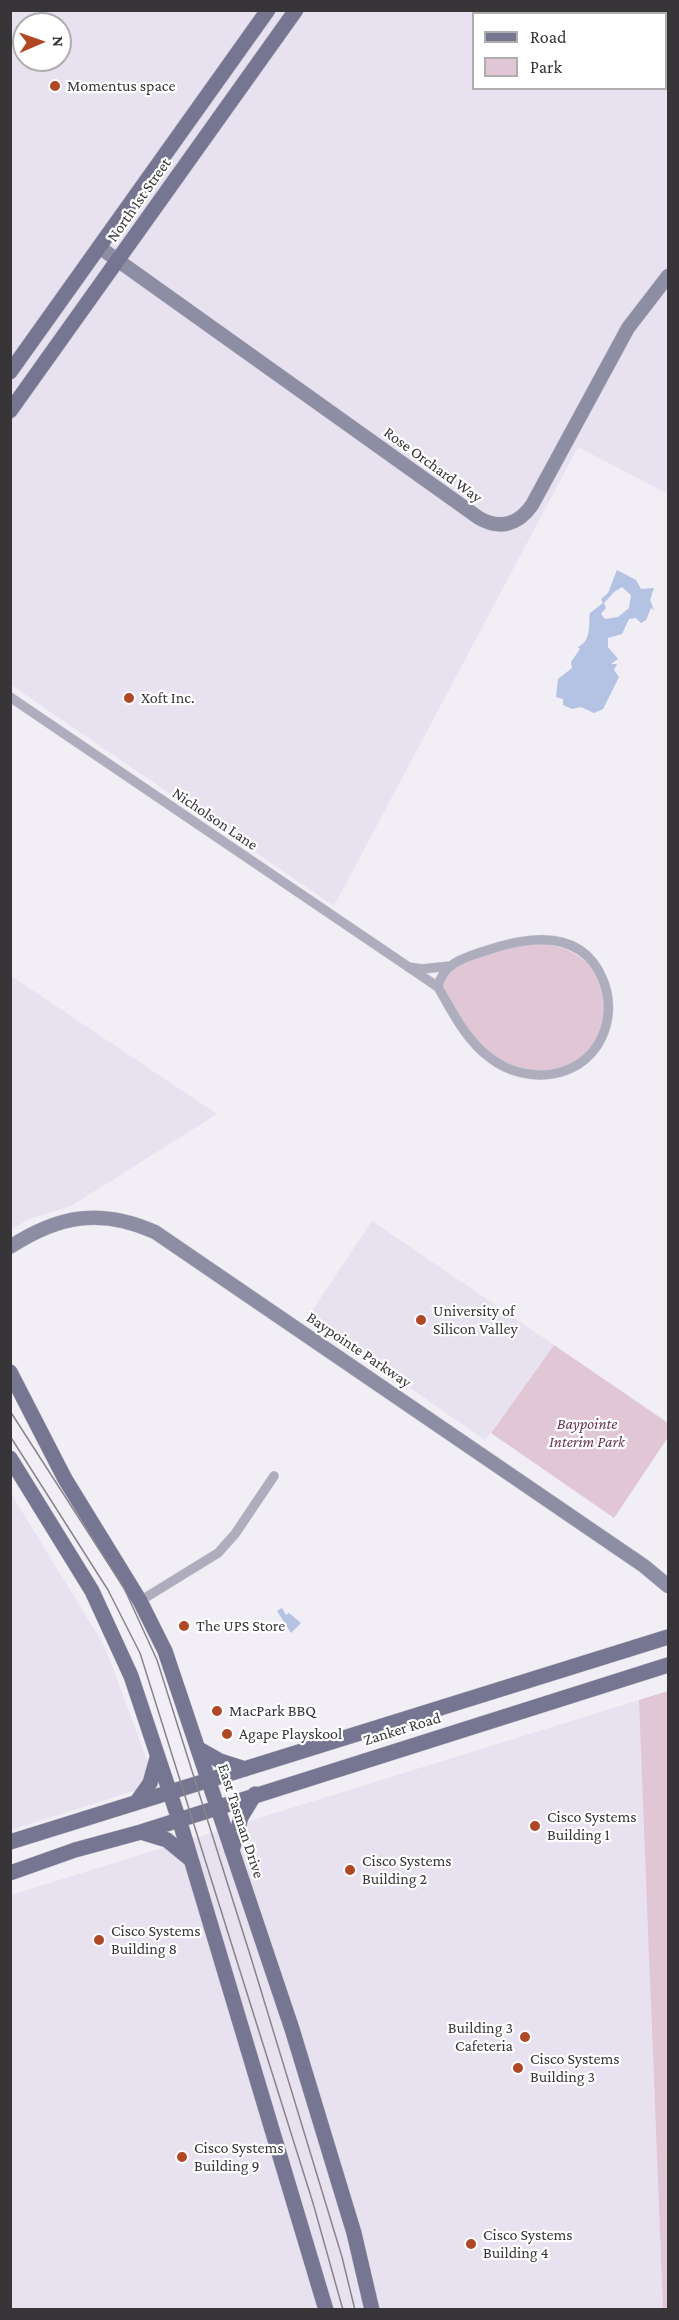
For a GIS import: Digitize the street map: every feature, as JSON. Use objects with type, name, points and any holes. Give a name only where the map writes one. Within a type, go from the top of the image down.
[{"type":"main road","name":"North 1st Street","points":[[10,372],[268,10]]},
{"type":"main road","name":"North 1st Street","points":[[10,411],[296,10]]},
{"type":"main road","name":"East Tasman Drive","points":[[10,1372],[78,1502],[140,1601],[165,1652],[292,2029],[354,2233],[372,2310]]},
{"type":"main road","points":[[10,1458],[65,1544],[101,1609],[131,1676],[170,1792],[326,2310]]},
{"type":"main road","name":"Zanker Road","points":[[10,1842],[669,1637]]},
{"type":"main road","name":"Zanker Road","points":[[10,1873],[75,1850],[141,1832],[216,1806],[669,1665]]},
{"type":"main road","points":[[199,1749],[220,1761],[245,1769]]},
{"type":"main road","points":[[136,1803],[153,1777],[157,1755]]},
{"type":"main road","points":[[231,1851],[241,1817],[255,1794]]},
{"type":"main road","points":[[141,1832],[167,1840],[191,1861]]},
{"type":"street","name":"Rose Orchard Way","points":[[99,247],[479,518],[498,525],[518,520],[532,505],[623,336],[669,276]]},
{"type":"street","name":"Nicholson Lane","points":[[10,697],[403,966],[438,987],[470,1038],[490,1058],[519,1071],[543,1074],[568,1071],[588,1059],[602,1037],[609,1004],[605,984],[598,966],[582,952],[566,943],[533,938],[501,945],[458,960],[450,966],[422,969],[403,966]]},
{"type":"street","points":[[438,987],[443,973],[450,966]]},
{"type":"street","name":"Baypointe Parkway","points":[[10,1247],[56,1222],[77,1218],[118,1219],[155,1232],[644,1566],[669,1586]]},
{"type":"street","points":[[140,1601],[218,1553],[235,1534],[274,1476]]},
{"type":"shaded area","points":[[10,11],[668,11],[668,494],[578,447],[334,906],[11,685]]},
{"type":"shaded area","points":[[11,976],[217,1114],[71,1206],[29,1219],[11,1230]]},
{"type":"shaded area","points":[[372,1221],[554,1345],[485,1440],[308,1317]]},
{"type":"shaded area","points":[[10,1492],[105,1647],[156,1784],[11,1830]]},
{"type":"shaded area","points":[[668,1691],[651,2007],[663,2309],[11,2310],[11,1895]]},
{"type":"green space","points":[[535,943],[567,950],[589,965],[601,986],[605,1010],[600,1034],[586,1054],[564,1067],[534,1070],[511,1065],[495,1057],[470,1032],[442,988],[447,977],[467,960],[495,950]]},
{"type":"green space","name":"Baypointe Interim Park","points":[[554,1345],[668,1423],[668,1437],[614,1518],[491,1433]]},
{"type":"green space","points":[[668,1691],[668,2309],[663,2310],[639,1700]]},
{"type":"water","points":[[617,570],[636,580],[641,589],[654,588],[650,600],[654,610],[651,608],[646,620],[641,623],[636,618],[629,619],[622,634],[608,638],[608,647],[618,659],[611,664],[617,664],[614,670],[619,677],[603,709],[594,713],[581,707],[572,709],[563,705],[563,699],[556,697],[558,679],[572,668],[571,662],[580,649],[578,647],[583,644],[588,635],[590,613],[603,603],[601,599],[608,593]],"holes":[[[622,587],[631,595],[629,608],[618,617],[605,619],[601,614],[606,608],[604,603],[614,592]]]},
{"type":"water","points":[[282,1608],[286,1615],[289,1613],[301,1623],[291,1633],[277,1611]]},
{"type":"tram line","points":[[10,1411],[124,1588],[157,1660],[252,1961],[342,2257],[355,2310]]},
{"type":"tram line","points":[[10,1436],[108,1590],[140,1653],[313,2203],[343,2310]]},
{"type":"place","name":"Momentus space","points":[[55,86]]},
{"type":"place","name":"Xoft Inc.","points":[[129,698]]},
{"type":"place","name":"University of Silicon Valley","points":[[421,1320]]},
{"type":"place","name":"The UPS Store","points":[[184,1626]]},
{"type":"place","name":"MacPark BBQ","points":[[217,1711]]},
{"type":"place","name":"Agape Playskool","points":[[227,1734]]},
{"type":"place","name":"Cisco Systems Building 1","points":[[535,1826]]},
{"type":"place","name":"Cisco Systems Building 2","points":[[350,1870]]},
{"type":"place","name":"Cisco Systems Building 8","points":[[99,1940]]},
{"type":"place","name":"Building 3 Cafeteria","points":[[525,2037]]},
{"type":"place","name":"Cisco Systems Building 3","points":[[518,2068]]},
{"type":"place","name":"Cisco Systems Building 9","points":[[182,2157]]},
{"type":"place","name":"Cisco Systems Building 4","points":[[471,2244]]}]
